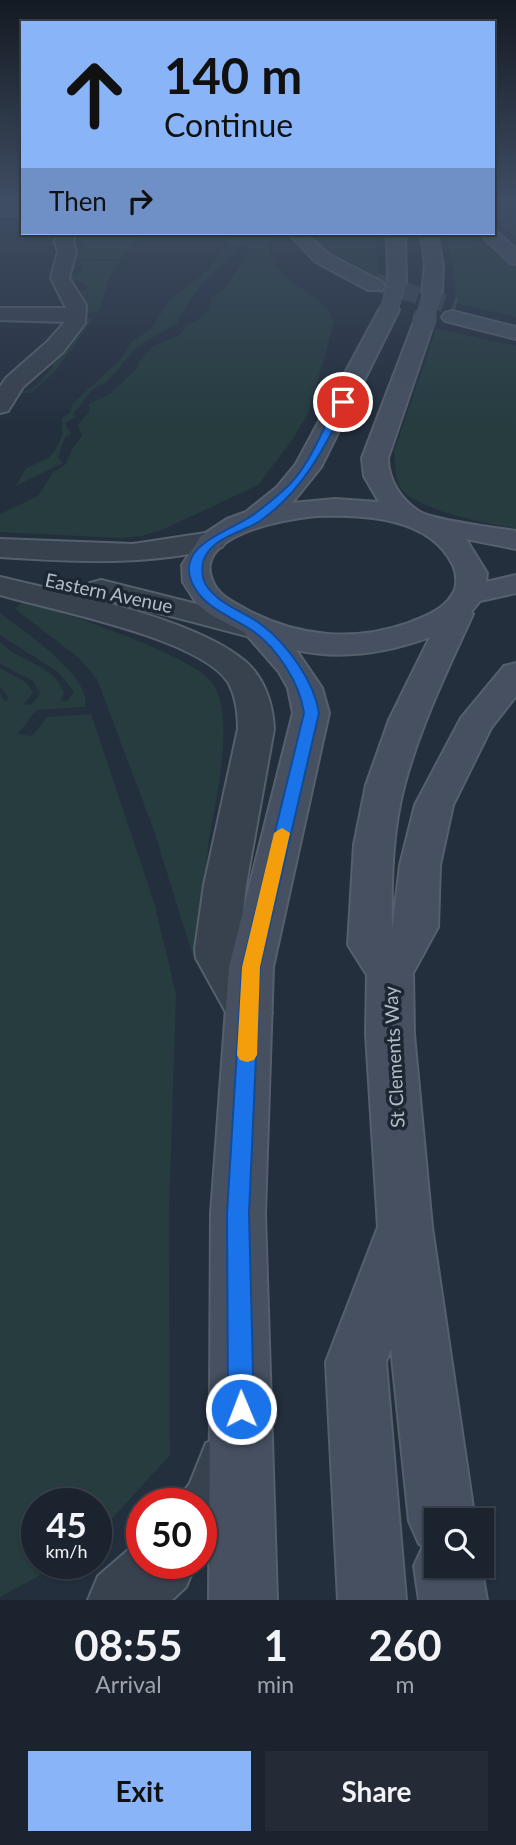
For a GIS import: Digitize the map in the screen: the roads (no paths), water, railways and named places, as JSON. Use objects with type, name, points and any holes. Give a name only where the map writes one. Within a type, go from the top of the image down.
[{"type":"main road","points":[[356,277],[374,284]]},
{"type":"main road","points":[[397,277],[389,310],[308,467],[287,493],[256,519],[212,541],[199,557],[196,574],[198,582],[215,604],[258,628],[304,642],[349,646],[407,637],[467,603],[516,584]]},
{"type":"main road","points":[[433,277],[424,321],[378,444],[375,464],[380,486],[417,520],[445,536],[467,557],[474,571],[467,603]]},
{"type":"main road","points":[[516,321],[454,312],[516,333]]},
{"type":"main road","points":[[256,519],[298,510],[335,508],[383,511],[516,540]]},
{"type":"main road","name":"St Clements Way","points":[[440,1508],[405,1227],[390,1034],[390,973],[370,946],[373,858],[380,806],[407,720],[467,603]]},
{"type":"main road","points":[[243,1600],[238,1214],[251,967],[311,713],[309,695],[299,675],[258,628]]},
{"type":"main road","points":[[390,973],[416,927],[420,865],[434,805],[474,726],[516,673]]},
{"type":"main road","name":"St Clements Way","points":[[372,1600],[356,1362],[405,1227]]},
{"type":"main road","points":[[450,1578],[453,1600]]},
{"type":"street","points":[[0,406],[14,383],[63,339],[75,323],[75,301],[60,277]]},
{"type":"street","points":[[0,314],[77,314]]},
{"type":"street","name":"Eastern Avenue","points":[[0,548],[116,555],[164,551],[212,541]]},
{"type":"street","name":"Eastern Avenue","points":[[0,573],[105,590],[258,628]]},
{"type":"street","points":[[0,586],[180,640],[225,661],[246,684],[254,707],[256,729],[225,885],[217,949],[218,958],[249,1013]]},
{"type":"street","points":[[217,1500],[225,1483],[241,1409]]},
{"type":"street","points":[[122,1600],[145,1579]]},
{"type":"tunnel","points":[[375,282],[456,307]]}]
